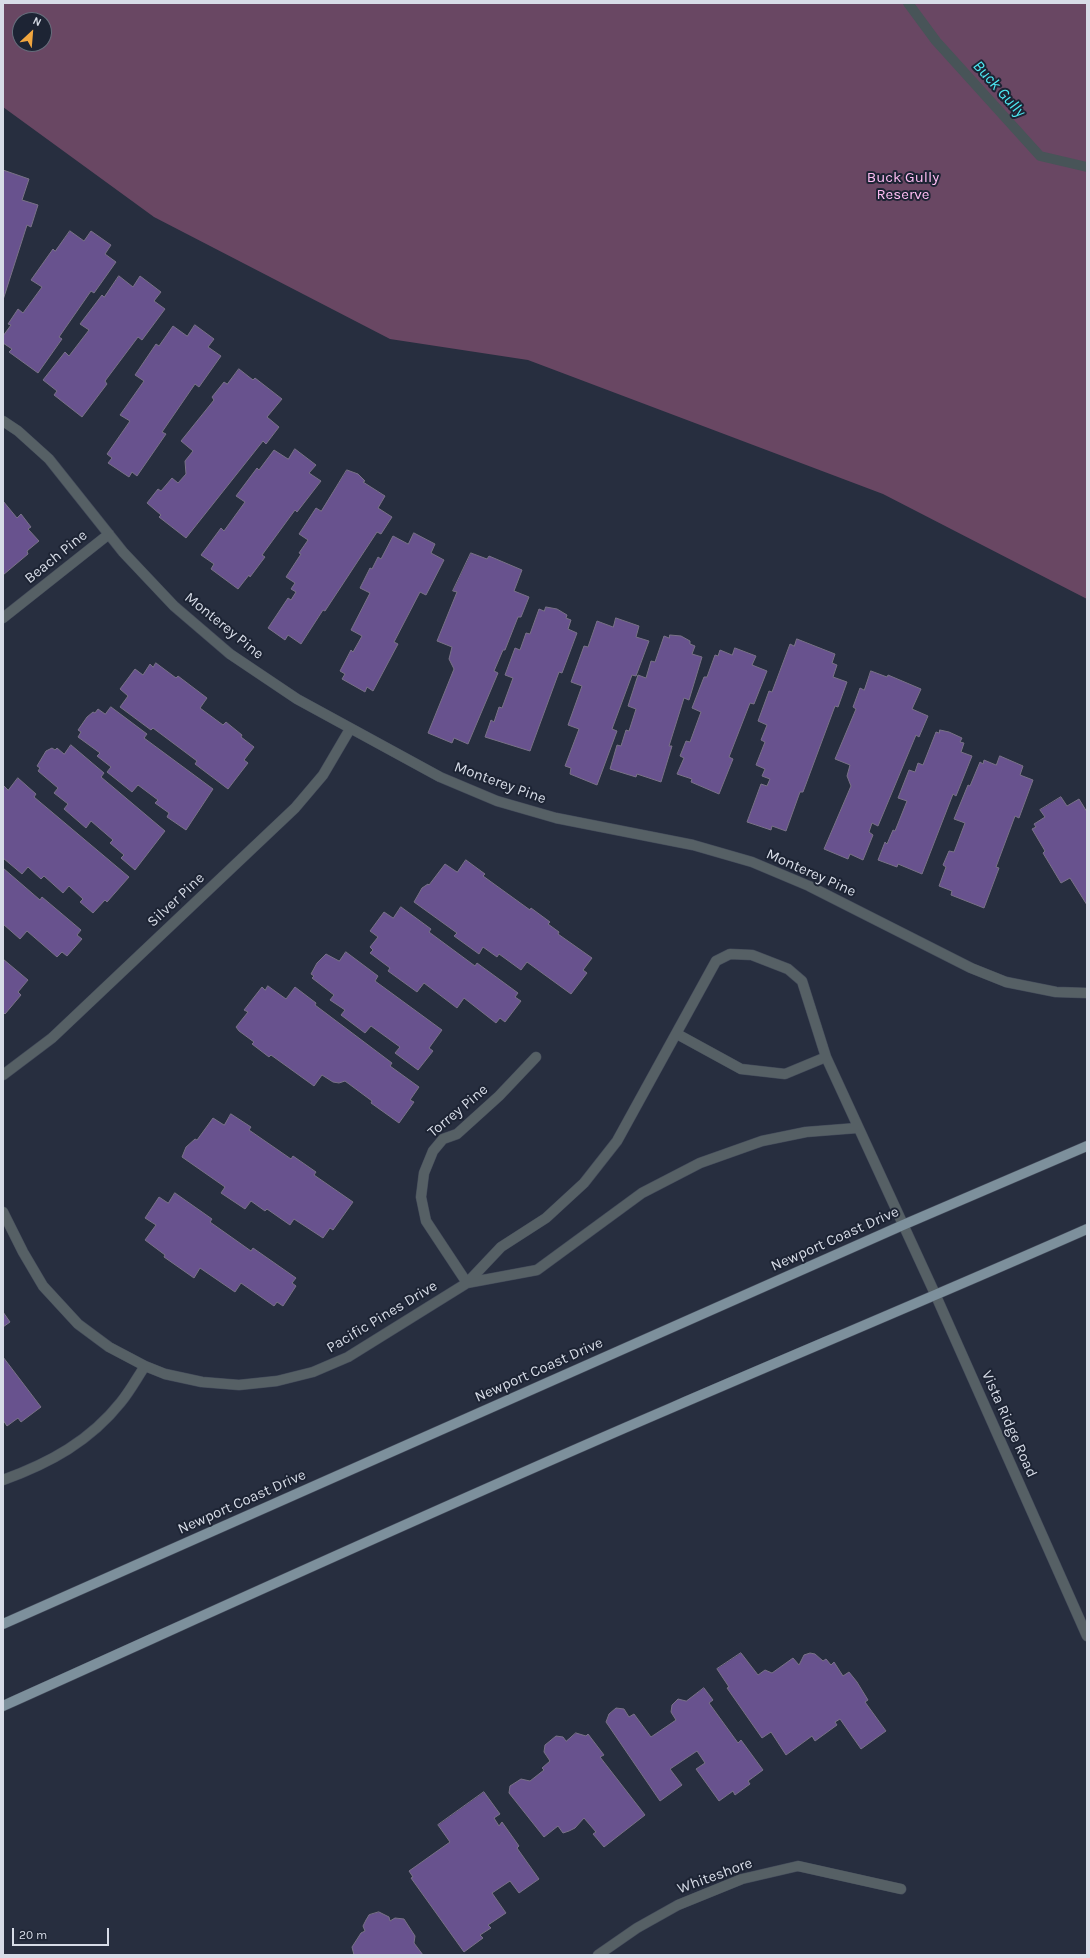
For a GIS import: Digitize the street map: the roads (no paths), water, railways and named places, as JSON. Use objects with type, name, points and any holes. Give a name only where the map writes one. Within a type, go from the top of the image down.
[{"type":"main road","name":"Newport Coast Drive","points":[[3,1624],[903,1225],[1087,1146]]},
{"type":"main road","points":[[3,1706],[376,1538],[664,1411],[936,1296],[1087,1229]]},
{"type":"street","name":"Monterey Pine","points":[[3,421],[18,431],[49,459],[123,552],[174,606],[230,654],[291,696],[440,777],[497,801],[556,818],[693,845],[752,862],[809,886],[971,968],[1006,982],[1056,992],[1087,993]]},
{"type":"street","name":"Beach Pine","points":[[3,618],[109,534]]},
{"type":"street","name":"Silver Pine","points":[[3,1076],[52,1038],[295,808],[323,775],[350,729]]},
{"type":"street","name":"Pacific Pines Drive","points":[[3,1212],[23,1252],[43,1286],[78,1324],[109,1347],[145,1366],[165,1374],[202,1382],[240,1384],[288,1378],[313,1372],[348,1357],[467,1283],[501,1247],[546,1218],[584,1182],[617,1141],[716,961],[730,954],[752,955],[788,970],[802,981],[826,1057],[857,1128],[903,1225]]},
{"type":"street","points":[[677,1034],[742,1069],[785,1074],[826,1057]]},
{"type":"street","name":"Torrey Pine","points":[[467,1283],[426,1221],[421,1197],[424,1173],[433,1151],[443,1139],[457,1134],[500,1096],[536,1057]]},
{"type":"street","name":"Pacific Pines Drive","points":[[467,1283],[537,1270],[642,1193],[700,1163],[762,1141],[806,1132],[857,1128]]},
{"type":"street","name":"Vista Ridge Road","points":[[903,1225],[1087,1636]]},
{"type":"street","points":[[3,1480],[35,1468],[67,1451],[96,1428],[121,1402],[145,1366]]},
{"type":"street","name":"Whiteshore","points":[[598,1955],[637,1928],[678,1905],[742,1879],[798,1866],[901,1889]]},
{"type":"waterway","name":"Buck Gully","points":[[908,3],[936,41],[1040,156],[1087,167]]},
{"type":"park label","name":"Buck Gully Reserve","points":[[903,186]]}]
